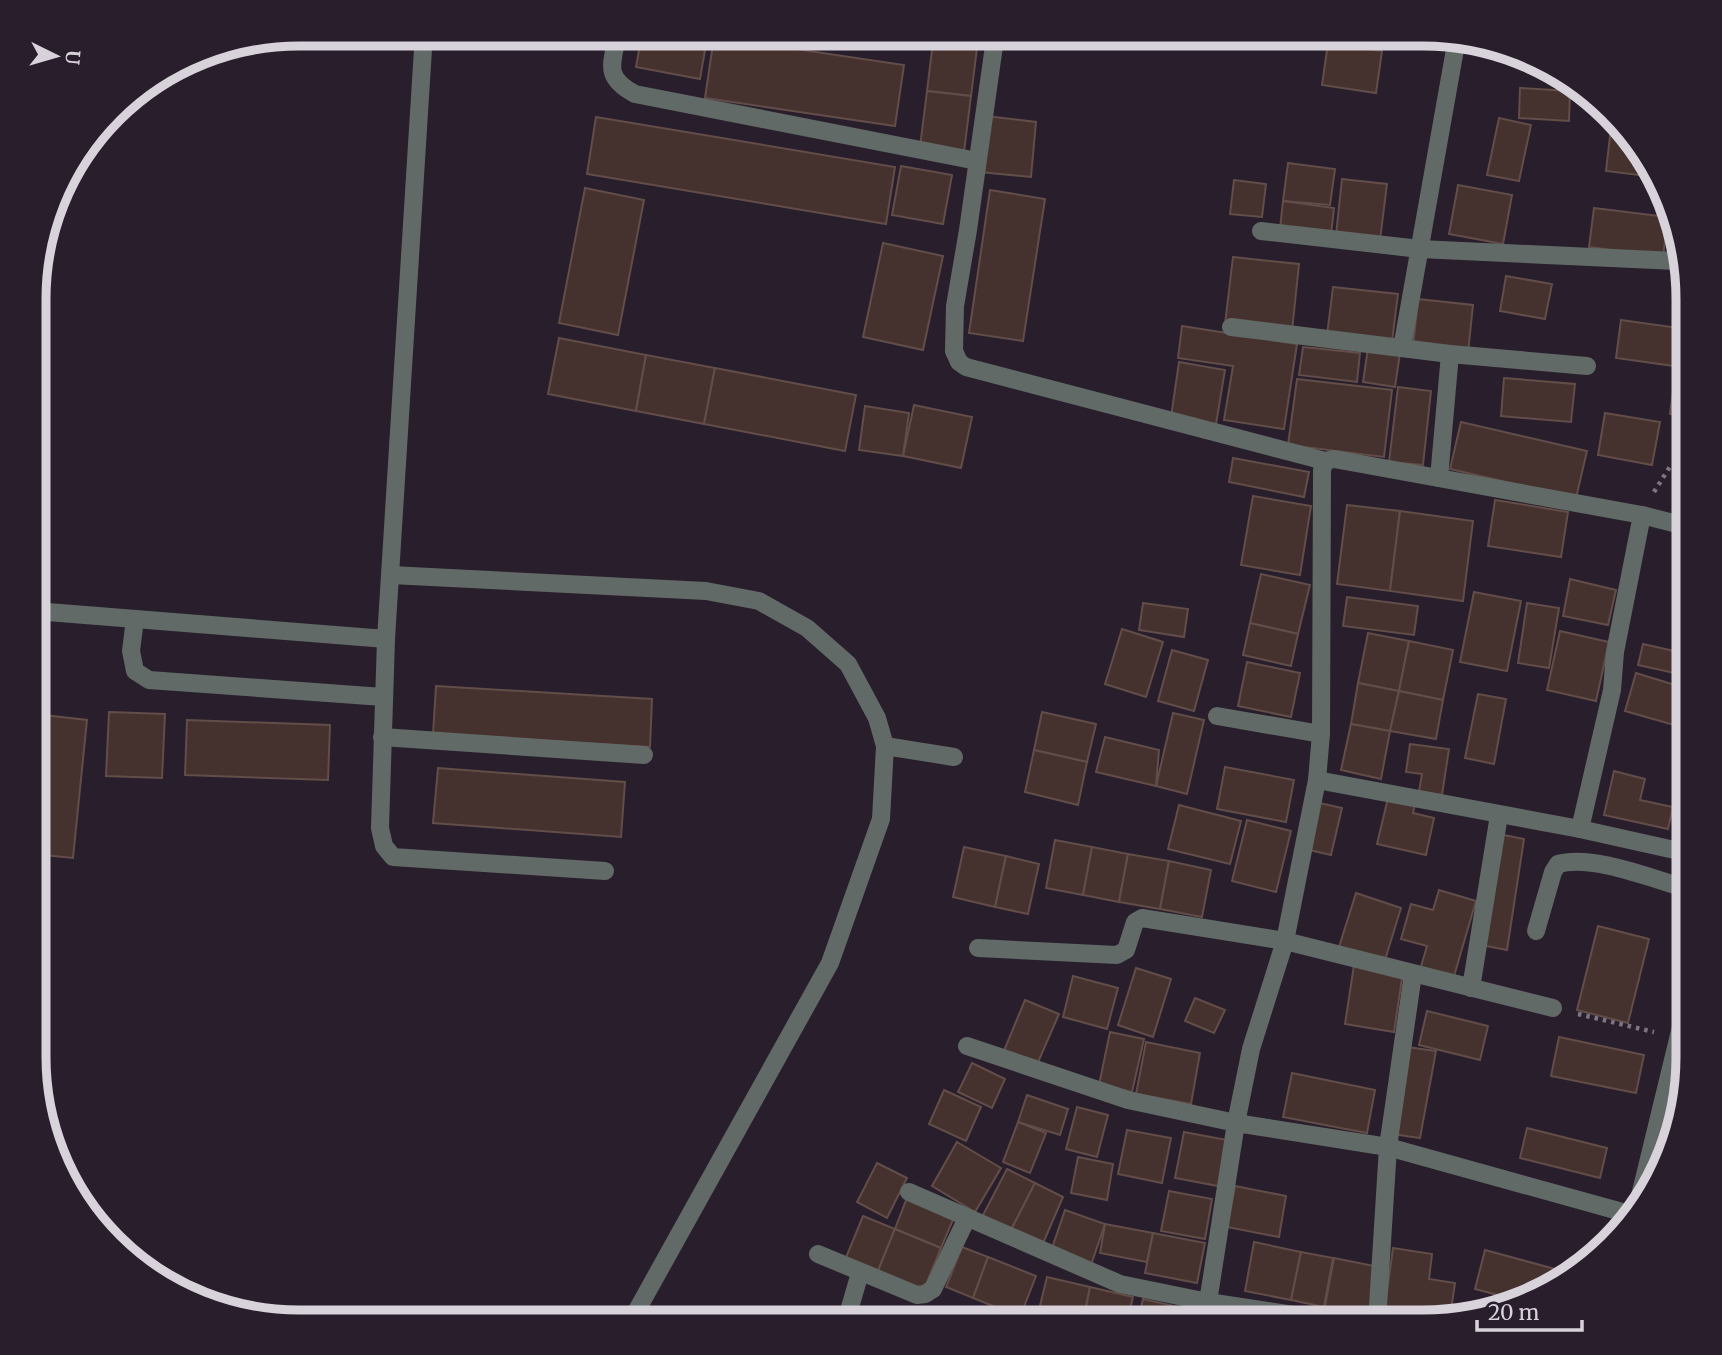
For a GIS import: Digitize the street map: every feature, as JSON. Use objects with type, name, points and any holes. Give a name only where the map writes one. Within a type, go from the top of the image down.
[{"type":"street","points":[[423,46],[386,639],[380,828],[384,846],[393,857],[605,871]]},
{"type":"street","points":[[615,46],[611,69],[619,86],[635,94],[977,161]]},
{"type":"street","points":[[994,46],[955,306],[954,351],[959,362],[1325,461],[1334,458],[1642,514],[1676,523]]},
{"type":"street","points":[[1402,348],[1455,48]]},
{"type":"street","points":[[1261,231],[1420,249],[1673,261]]},
{"type":"street","points":[[1231,327],[1510,361],[1587,366]]},
{"type":"street","points":[[1439,478],[1450,354]]},
{"type":"street","points":[[1208,1302],[1236,1124],[1251,1049],[1285,941],[1317,780],[1321,734],[1322,470],[1325,461]]},
{"type":"street","points":[[1580,829],[1612,690],[1615,652],[1642,514]]},
{"type":"street","points":[[391,575],[706,591],[759,601],[807,628],[848,664],[877,718],[885,746],[881,819],[830,963],[637,1310]]},
{"type":"street","points":[[46,612],[386,639]]},
{"type":"street","points":[[135,619],[131,652],[135,671],[149,680],[383,697]]},
{"type":"street","points":[[1217,716],[1321,734]]},
{"type":"street","points":[[382,737],[644,755]]},
{"type":"street","points":[[885,746],[954,757]]},
{"type":"street","points":[[1317,780],[1580,829],[1676,850]]},
{"type":"street","points":[[1471,988],[1499,815]]},
{"type":"street","points":[[1535,931],[1553,872],[1558,864],[1570,860],[1588,861],[1676,886]]},
{"type":"street","points":[[978,948],[1117,955],[1126,950],[1135,922],[1142,918],[1285,941],[1553,1008]]},
{"type":"street","points":[[1378,1310],[1388,1147],[1413,974]]},
{"type":"street","points":[[967,1046],[1128,1100],[1236,1124],[1388,1147],[1623,1212]]},
{"type":"street","points":[[1643,1182],[1676,1049]]},
{"type":"street","points":[[909,1192],[1120,1284],[1261,1310]]},
{"type":"street","points":[[818,1254],[917,1295],[925,1294],[933,1289],[967,1218]]},
{"type":"street","points":[[849,1310],[860,1273]]},
{"type":"path","points":[[1642,514],[1667,468],[1676,463]]},
{"type":"path","points":[[1553,1008],[1676,1036]]},
{"type":"building","points":[[640,46],[706,46],[700,79],[636,67]]},
{"type":"building","points":[[713,46],[775,46],[904,65],[895,126],[705,98]]},
{"type":"building","points":[[933,46],[977,48],[971,96],[927,91]]},
{"type":"building","points":[[1328,46],[1382,51],[1376,93],[1322,85]]},
{"type":"building","points":[[1520,88],[1570,92],[1569,121],[1519,118]]},
{"type":"building","points":[[927,91],[971,96],[964,152],[920,147]]},
{"type":"building","points":[[986,116],[1036,122],[1031,177],[980,172]]},
{"type":"building","points":[[596,117],[895,167],[886,224],[587,174]]},
{"type":"building","points":[[1499,118],[1531,125],[1519,181],[1487,175]]},
{"type":"building","points":[[1610,136],[1618,137],[1645,176],[1606,171]]},
{"type":"building","points":[[1288,163],[1335,169],[1330,205],[1283,201]]},
{"type":"building","points":[[901,166],[952,175],[943,224],[892,215]]},
{"type":"building","points":[[1342,179],[1387,184],[1380,240],[1336,235]]},
{"type":"building","points":[[1234,180],[1266,184],[1262,217],[1230,214]]},
{"type":"building","points":[[1458,185],[1512,195],[1503,244],[1449,234]]},
{"type":"building","points":[[585,188],[644,200],[618,335],[559,323]]},
{"type":"building","points":[[990,190],[1045,199],[1023,341],[969,333]]},
{"type":"building","points":[[1283,201],[1334,208],[1331,235],[1280,229]]},
{"type":"building","points":[[1594,208],[1663,216],[1667,228],[1663,257],[1589,247]]},
{"type":"building","points":[[883,243],[943,256],[923,350],[863,337]]},
{"type":"building","points":[[1233,257],[1299,264],[1292,331],[1225,324]]},
{"type":"building","points":[[1506,276],[1552,284],[1545,319],[1500,311]]},
{"type":"building","points":[[1333,287],[1398,294],[1392,342],[1327,335]]},
{"type":"building","points":[[1418,299],[1473,305],[1468,353],[1413,347]]},
{"type":"building","points":[[1621,320],[1676,328],[1674,366],[1616,358]]},
{"type":"building","points":[[1182,326],[1297,344],[1284,429],[1224,420],[1233,366],[1178,358]]},
{"type":"building","points":[[559,338],[646,355],[636,411],[548,394]]},
{"type":"building","points":[[1303,347],[1360,353],[1357,382],[1299,375]]},
{"type":"building","points":[[1368,348],[1400,353],[1395,387],[1363,382]]},
{"type":"building","points":[[646,355],[715,368],[704,424],[636,411]]},
{"type":"building","points":[[1179,362],[1225,370],[1216,424],[1171,417]]},
{"type":"building","points":[[715,368],[856,395],[845,451],[704,424]]},
{"type":"building","points":[[1676,368],[1676,415],[1670,414]]},
{"type":"building","points":[[1504,378],[1575,384],[1571,422],[1501,416]]},
{"type":"building","points":[[1297,379],[1392,390],[1384,457],[1288,445]]},
{"type":"building","points":[[1398,387],[1431,391],[1423,465],[1389,462]]},
{"type":"building","points":[[914,405],[972,417],[961,468],[903,456]]},
{"type":"building","points":[[865,406],[909,413],[903,456],[859,450]]},
{"type":"building","points":[[1605,413],[1660,422],[1652,465],[1598,455]]},
{"type":"building","points":[[1461,422],[1587,451],[1576,498],[1450,469]]},
{"type":"building","points":[[1233,458],[1309,472],[1304,497],[1229,482]]},
{"type":"building","points":[[1253,496],[1311,506],[1300,575],[1241,565]]},
{"type":"building","points":[[1495,500],[1568,512],[1561,557],[1488,546]]},
{"type":"building","points":[[1347,505],[1400,511],[1390,591],[1337,584]]},
{"type":"building","points":[[1400,511],[1473,521],[1463,601],[1390,591]]},
{"type":"building","points":[[1261,574],[1310,585],[1298,634],[1250,623]]},
{"type":"building","points":[[1570,579],[1616,590],[1608,625],[1563,616]]},
{"type":"building","points":[[1474,592],[1521,601],[1507,671],[1460,662]]},
{"type":"building","points":[[1347,597],[1418,606],[1414,635],[1343,626]]},
{"type":"building","points":[[1143,603],[1188,609],[1184,637],[1139,630]]},
{"type":"building","points":[[1527,603],[1559,608],[1549,668],[1518,663]]},
{"type":"building","points":[[1250,623],[1298,634],[1291,666],[1243,655]]},
{"type":"building","points":[[1122,629],[1163,642],[1146,697],[1105,684]]},
{"type":"building","points":[[1560,631],[1609,642],[1596,701],[1547,690]]},
{"type":"building","points":[[1368,633],[1409,641],[1399,691],[1358,683]]},
{"type":"building","points":[[1409,641],[1453,650],[1443,700],[1399,691]]},
{"type":"building","points":[[1643,644],[1676,651],[1676,673],[1638,665]]},
{"type":"building","points":[[1172,650],[1208,660],[1194,711],[1158,701]]},
{"type":"building","points":[[1247,662],[1300,673],[1291,717],[1238,706]]},
{"type":"building","points":[[1636,673],[1676,685],[1676,726],[1625,711]]},
{"type":"building","points":[[1358,683],[1399,691],[1390,731],[1351,724]]},
{"type":"building","points":[[436,686],[652,699],[650,747],[433,734]]},
{"type":"building","points":[[1399,691],[1443,700],[1436,739],[1390,731]]},
{"type":"building","points":[[1478,694],[1506,699],[1494,764],[1465,758]]},
{"type":"building","points":[[109,712],[165,714],[162,778],[106,776]]},
{"type":"building","points":[[1042,712],[1096,724],[1087,762],[1034,750]]},
{"type":"building","points":[[1173,713],[1204,720],[1187,794],[1156,786]]},
{"type":"building","points":[[46,715],[87,720],[73,858],[46,855]]},
{"type":"building","points":[[187,720],[330,725],[328,780],[185,775]]},
{"type":"building","points":[[1351,724],[1390,731],[1381,779],[1341,770]]},
{"type":"building","points":[[1105,737],[1159,750],[1156,786],[1096,772]]},
{"type":"building","points":[[1410,744],[1449,749],[1442,795],[1419,791],[1422,774],[1406,772]]},
{"type":"building","points":[[1034,750],[1087,762],[1078,805],[1025,792]]},
{"type":"building","points":[[1225,767],[1294,780],[1286,822],[1217,809]]},
{"type":"building","points":[[438,768],[625,782],[621,837],[433,823]]},
{"type":"building","points":[[1614,771],[1645,779],[1640,800],[1673,807],[1668,829],[1604,815]]},
{"type":"building","points":[[1388,798],[1415,804],[1413,813],[1434,818],[1426,855],[1377,844]]},
{"type":"building","points":[[1315,802],[1342,808],[1331,855],[1305,849]]},
{"type":"building","points":[[1179,805],[1241,821],[1230,864],[1168,849]]},
{"type":"building","points":[[1247,820],[1291,831],[1276,892],[1232,881]]},
{"type":"building","points":[[1499,834],[1524,839],[1507,950],[1481,945]]},
{"type":"building","points":[[1055,840],[1092,847],[1083,895],[1046,888]]},
{"type":"building","points":[[964,847],[1006,856],[995,907],[953,897]]},
{"type":"building","points":[[1092,847],[1128,854],[1119,902],[1083,895]]},
{"type":"building","points":[[1128,854],[1169,861],[1160,909],[1119,902]]},
{"type":"building","points":[[1006,856],[1039,864],[1028,914],[995,907]]},
{"type":"building","points":[[1169,861],[1211,870],[1202,917],[1160,909]]},
{"type":"building","points":[[1439,890],[1476,901],[1452,983],[1419,973],[1427,946],[1401,939],[1411,904],[1433,910]]},
{"type":"building","points":[[1356,893],[1401,908],[1385,960],[1339,947]]},
{"type":"building","points":[[1598,926],[1649,939],[1628,1023],[1577,1010]]},
{"type":"building","points":[[1354,965],[1403,972],[1394,1032],[1345,1024]]},
{"type":"building","points":[[1136,968],[1171,979],[1153,1037],[1118,1025]]},
{"type":"building","points":[[1073,976],[1118,988],[1107,1029],[1063,1017]]},
{"type":"building","points":[[1195,998],[1225,1010],[1214,1033],[1185,1021]]},
{"type":"building","points":[[1025,1000],[1059,1014],[1036,1067],[1003,1053]]},
{"type":"building","points":[[1427,1011],[1488,1026],[1480,1060],[1419,1045]]},
{"type":"building","points":[[1110,1032],[1144,1039],[1132,1092],[1099,1085]]},
{"type":"building","points":[[1559,1037],[1644,1055],[1636,1093],[1551,1076]]},
{"type":"building","points":[[1146,1042],[1200,1053],[1191,1104],[1136,1094]]},
{"type":"building","points":[[1407,1047],[1436,1051],[1420,1138],[1392,1134]]},
{"type":"building","points":[[972,1063],[1005,1079],[992,1108],[958,1092]]},
{"type":"building","points":[[1292,1073],[1375,1090],[1367,1133],[1283,1117]]},
{"type":"building","points":[[944,1090],[981,1107],[966,1141],[929,1124]]},
{"type":"building","points":[[1027,1095],[1068,1109],[1060,1135],[1018,1122]]},
{"type":"building","points":[[1077,1107],[1108,1115],[1097,1157],[1066,1149]]},
{"type":"building","points":[[1018,1122],[1046,1133],[1030,1173],[1003,1162]]},
{"type":"building","points":[[1527,1128],[1607,1148],[1600,1178],[1520,1158]]},
{"type":"building","points":[[1127,1130],[1171,1138],[1162,1183],[1118,1174]]},
{"type":"building","points":[[1184,1132],[1227,1140],[1218,1186],[1175,1178]]},
{"type":"building","points":[[957,1142],[1001,1168],[975,1212],[932,1186]]},
{"type":"building","points":[[1078,1157],[1113,1164],[1107,1200],[1071,1193]]},
{"type":"building","points":[[877,1163],[907,1178],[887,1218],[857,1202]]},
{"type":"building","points":[[1007,1169],[1035,1183],[1010,1232],[982,1217]]},
{"type":"building","points":[[1035,1183],[1063,1197],[1041,1248],[1010,1232]]},
{"type":"building","points":[[1235,1186],[1286,1196],[1279,1237],[1227,1227]]},
{"type":"building","points":[[1169,1191],[1212,1199],[1205,1239],[1161,1231]]},
{"type":"building","points":[[908,1195],[955,1215],[941,1248],[895,1229]]},
{"type":"building","points":[[1065,1210],[1105,1224],[1091,1265],[1051,1251]]},
{"type":"building","points":[[863,1216],[895,1229],[877,1273],[845,1260]]},
{"type":"building","points":[[1105,1224],[1153,1233],[1147,1262],[1100,1253]]},
{"type":"building","points":[[895,1229],[941,1248],[923,1292],[877,1273]]},
{"type":"building","points":[[1153,1233],[1205,1243],[1197,1283],[1145,1273]]},
{"type":"building","points":[[1254,1242],[1301,1252],[1291,1300],[1245,1291]]},
{"type":"building","points":[[962,1247],[988,1257],[973,1298],[946,1287]]},
{"type":"building","points":[[1393,1248],[1432,1254],[1429,1279],[1455,1283],[1451,1308],[1385,1310]]},
{"type":"building","points":[[1485,1250],[1559,1270],[1503,1297],[1475,1289]]},
{"type":"building","points":[[1301,1252],[1333,1258],[1324,1307],[1291,1300]]},
{"type":"building","points":[[988,1257],[1036,1276],[1023,1310],[1003,1310],[973,1298]]},
{"type":"building","points":[[1334,1258],[1379,1267],[1370,1310],[1324,1310]]},
{"type":"building","points":[[1047,1277],[1090,1287],[1085,1310],[1039,1310]]},
{"type":"building","points":[[1090,1287],[1133,1297],[1130,1310],[1085,1310]]},
{"type":"building","points":[[1143,1299],[1187,1309],[1187,1310],[1141,1310]]}]
